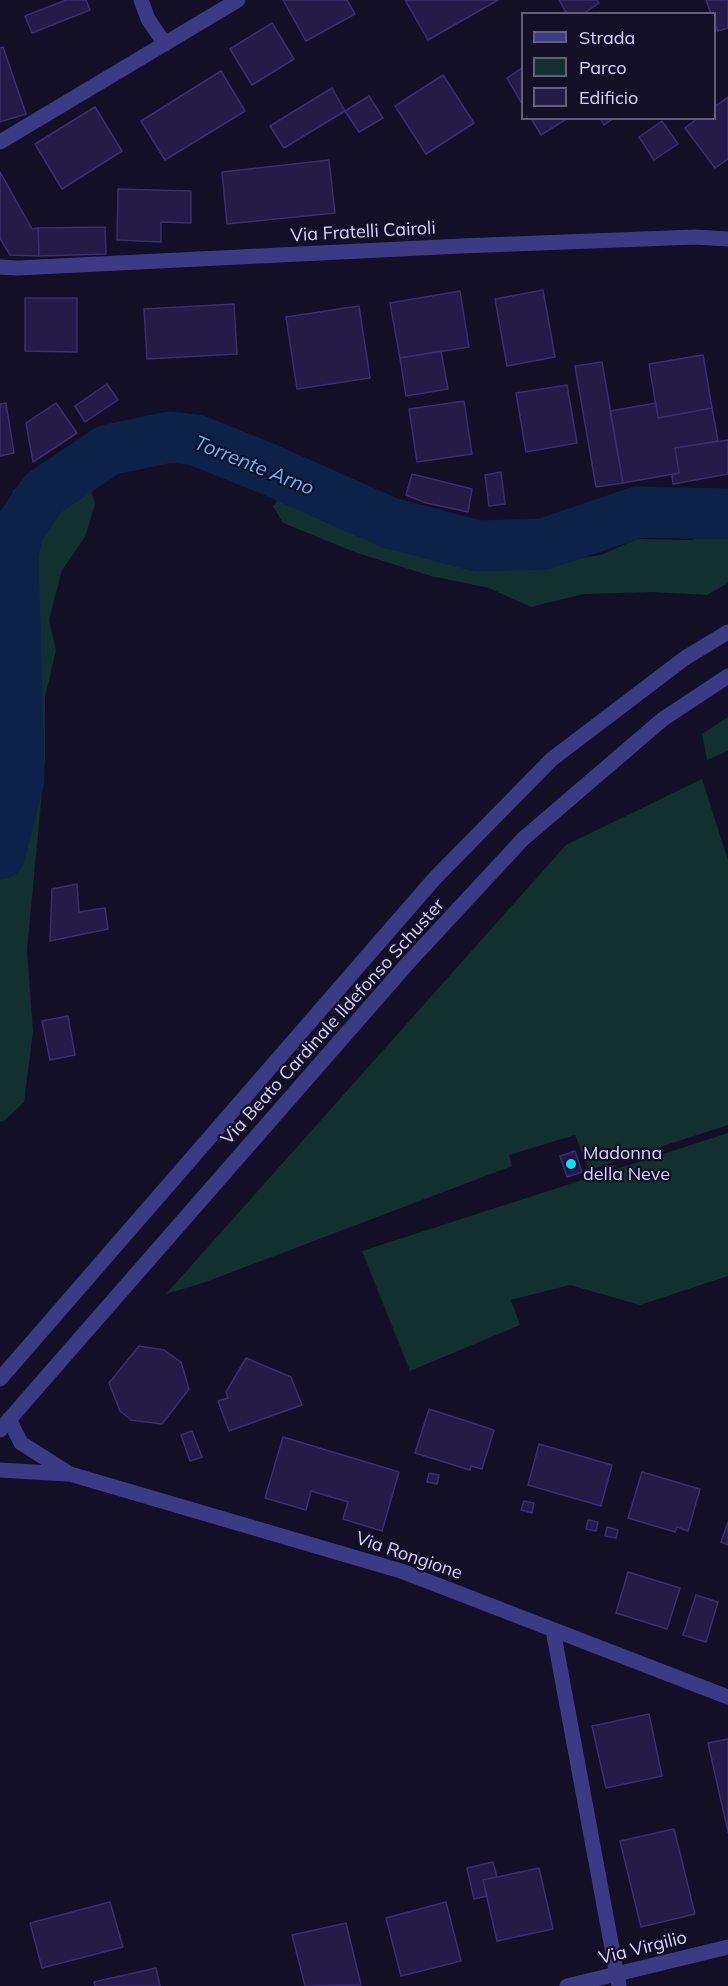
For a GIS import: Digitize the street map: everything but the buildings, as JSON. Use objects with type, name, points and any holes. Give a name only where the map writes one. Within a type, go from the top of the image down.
[{"type":"street","points":[[141,0],[147,19],[165,44]]},
{"type":"street","points":[[0,142],[238,0]]},
{"type":"street","name":"Via Fratelli Cairoli","points":[[0,267],[18,268],[461,246],[695,237],[728,239]]},
{"type":"street","name":"Via Beato Cardinale Ildefonso Schuster","points":[[0,1379],[452,861],[552,759],[685,658],[728,632]]},
{"type":"street","name":"Via Beato Cardinale Ildefonso Schuster","points":[[5,1424],[408,963],[523,839],[663,719],[728,676]]},
{"type":"street","name":"Via Rongione","points":[[5,1424],[21,1443],[70,1474]]},
{"type":"street","name":"Via Rongione","points":[[0,1470],[70,1474],[401,1571],[728,1697]]},
{"type":"street","points":[[553,1630],[617,1980]]},
{"type":"street","name":"Via Virgilio","points":[[567,1986],[617,1980],[728,1947]]},
{"type":"green space","points":[[55,460],[89,483],[95,504],[85,537],[62,570],[49,620],[56,650],[45,697],[45,760],[27,950],[33,1032],[24,1102],[0,1122],[0,555],[13,490]]},
{"type":"green space","points":[[282,495],[314,502],[363,533],[401,539],[455,555],[514,564],[545,563],[601,555],[637,539],[692,540],[717,530],[728,530],[728,583],[707,595],[652,592],[584,594],[531,607],[489,588],[431,576],[357,553],[283,523],[273,506]]},
{"type":"green space","points":[[728,717],[728,751],[707,760],[702,734]]},
{"type":"green space","points":[[702,779],[728,860],[728,1125],[589,1170],[575,1135],[509,1155],[512,1166],[203,1283],[166,1294],[566,845]]},
{"type":"green space","points":[[728,1133],[728,1276],[640,1305],[570,1285],[511,1300],[520,1325],[410,1371],[362,1251]]},
{"type":"waterway","name":"Torrente Arno","points":[[0,854],[19,779],[13,554],[18,530],[44,493],[108,450],[170,437],[196,440],[390,523],[478,546],[544,544],[638,512],[728,514]]},
{"type":"place","name":"Madonna della Neve","points":[[571,1164]]}]
